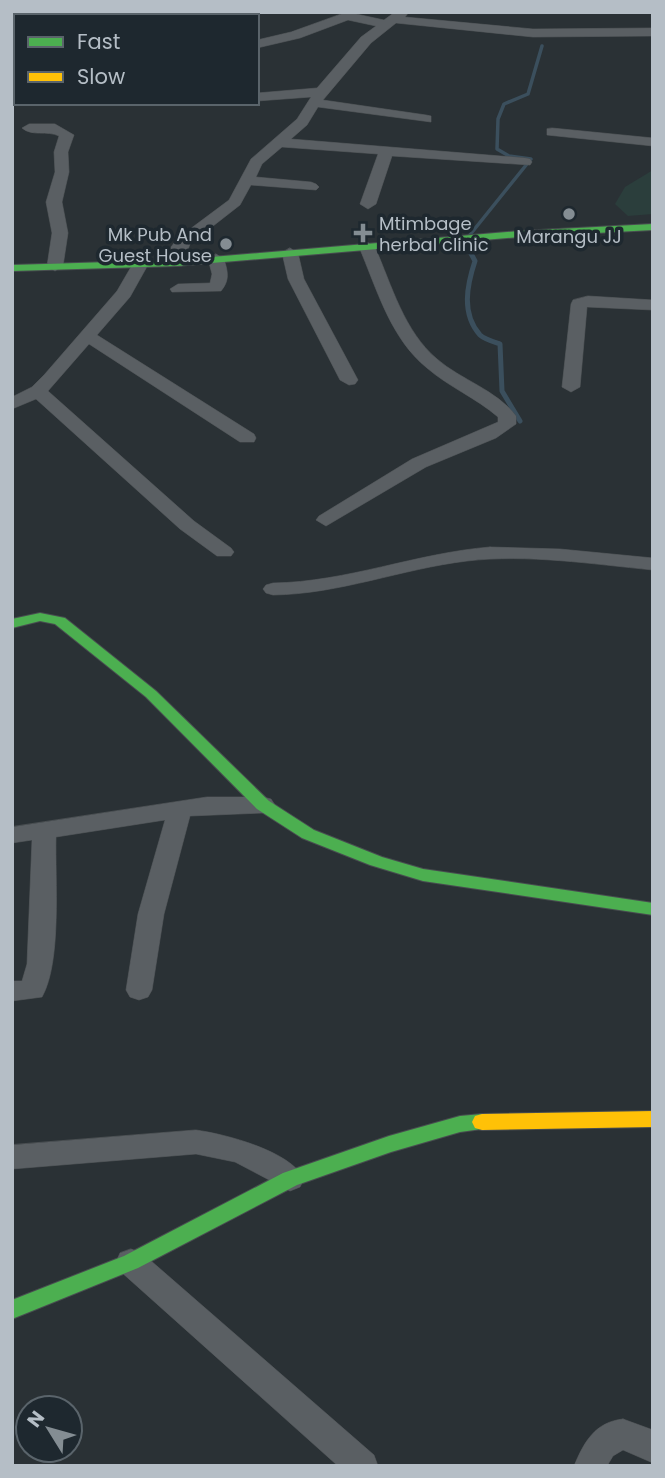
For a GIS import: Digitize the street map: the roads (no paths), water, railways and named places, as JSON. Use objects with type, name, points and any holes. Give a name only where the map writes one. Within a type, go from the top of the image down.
[{"type":"street","points":[[259,44],[295,35],[347,16],[533,33],[653,32]]},
{"type":"street","points":[[176,263],[179,247],[184,240],[221,215],[234,202],[256,162],[302,122],[366,40],[393,19]]},
{"type":"street","points":[[259,97],[319,98],[426,119]]},
{"type":"street","points":[[29,128],[55,128],[67,135],[61,152],[62,172],[54,202],[60,233],[55,265]]},
{"type":"street","points":[[552,132],[653,142]]},
{"type":"street","points":[[280,142],[386,153],[525,162]]},
{"type":"street","points":[[368,204],[386,153]]},
{"type":"street","points":[[246,180],[311,187]]},
{"type":"street","points":[[12,268],[176,263],[520,234],[653,227]]},
{"type":"street","points":[[326,520],[391,477],[507,424],[507,416],[497,406],[431,363],[419,351],[404,330],[366,247]]},
{"type":"street","points":[[290,253],[296,279],[349,380]]},
{"type":"street","points":[[178,289],[215,288],[219,284],[221,273],[216,260]]},
{"type":"street","points":[[12,404],[38,391],[88,336],[124,293],[141,262]]},
{"type":"street","points":[[572,387],[579,304],[588,301],[653,305]]},
{"type":"street","points":[[88,336],[247,438]]},
{"type":"street","points":[[38,391],[187,525],[224,552]]},
{"type":"street","points":[[273,589],[320,587],[464,555],[495,552],[653,564]]},
{"type":"street","points":[[12,624],[40,617],[60,621],[151,694],[264,805],[308,834],[376,861],[423,875],[653,909]]},
{"type":"street","points":[[12,835],[207,805],[264,805]]},
{"type":"street","points":[[139,990],[151,914],[180,809]]},
{"type":"street","points":[[12,991],[33,990],[40,964],[44,830]]},
{"type":"street","points":[[12,1310],[131,1262],[290,1178],[389,1144],[460,1124],[499,1120],[653,1119]]},
{"type":"street","points":[[12,1157],[196,1142],[224,1144],[290,1178]]},
{"type":"street","points":[[131,1262],[362,1466]]},
{"type":"street","points":[[590,1466],[608,1436],[618,1433],[640,1439],[653,1448]]},
{"type":"waterway","points":[[469,236],[531,159],[509,156],[497,149],[498,119],[504,104],[528,94],[542,46]]},
{"type":"waterway","points":[[465,242],[467,246]]},
{"type":"waterway","points":[[467,246],[475,261],[467,299],[470,318],[480,335],[500,344],[502,391],[520,421]]},
{"type":"place","name":"Marangu JJ","points":[[569,214]]},
{"type":"place","name":"Mtimbage herbal clinic","points":[[363,233]]},
{"type":"place","name":"Mk Pub And Guest House","points":[[226,244]]}]
